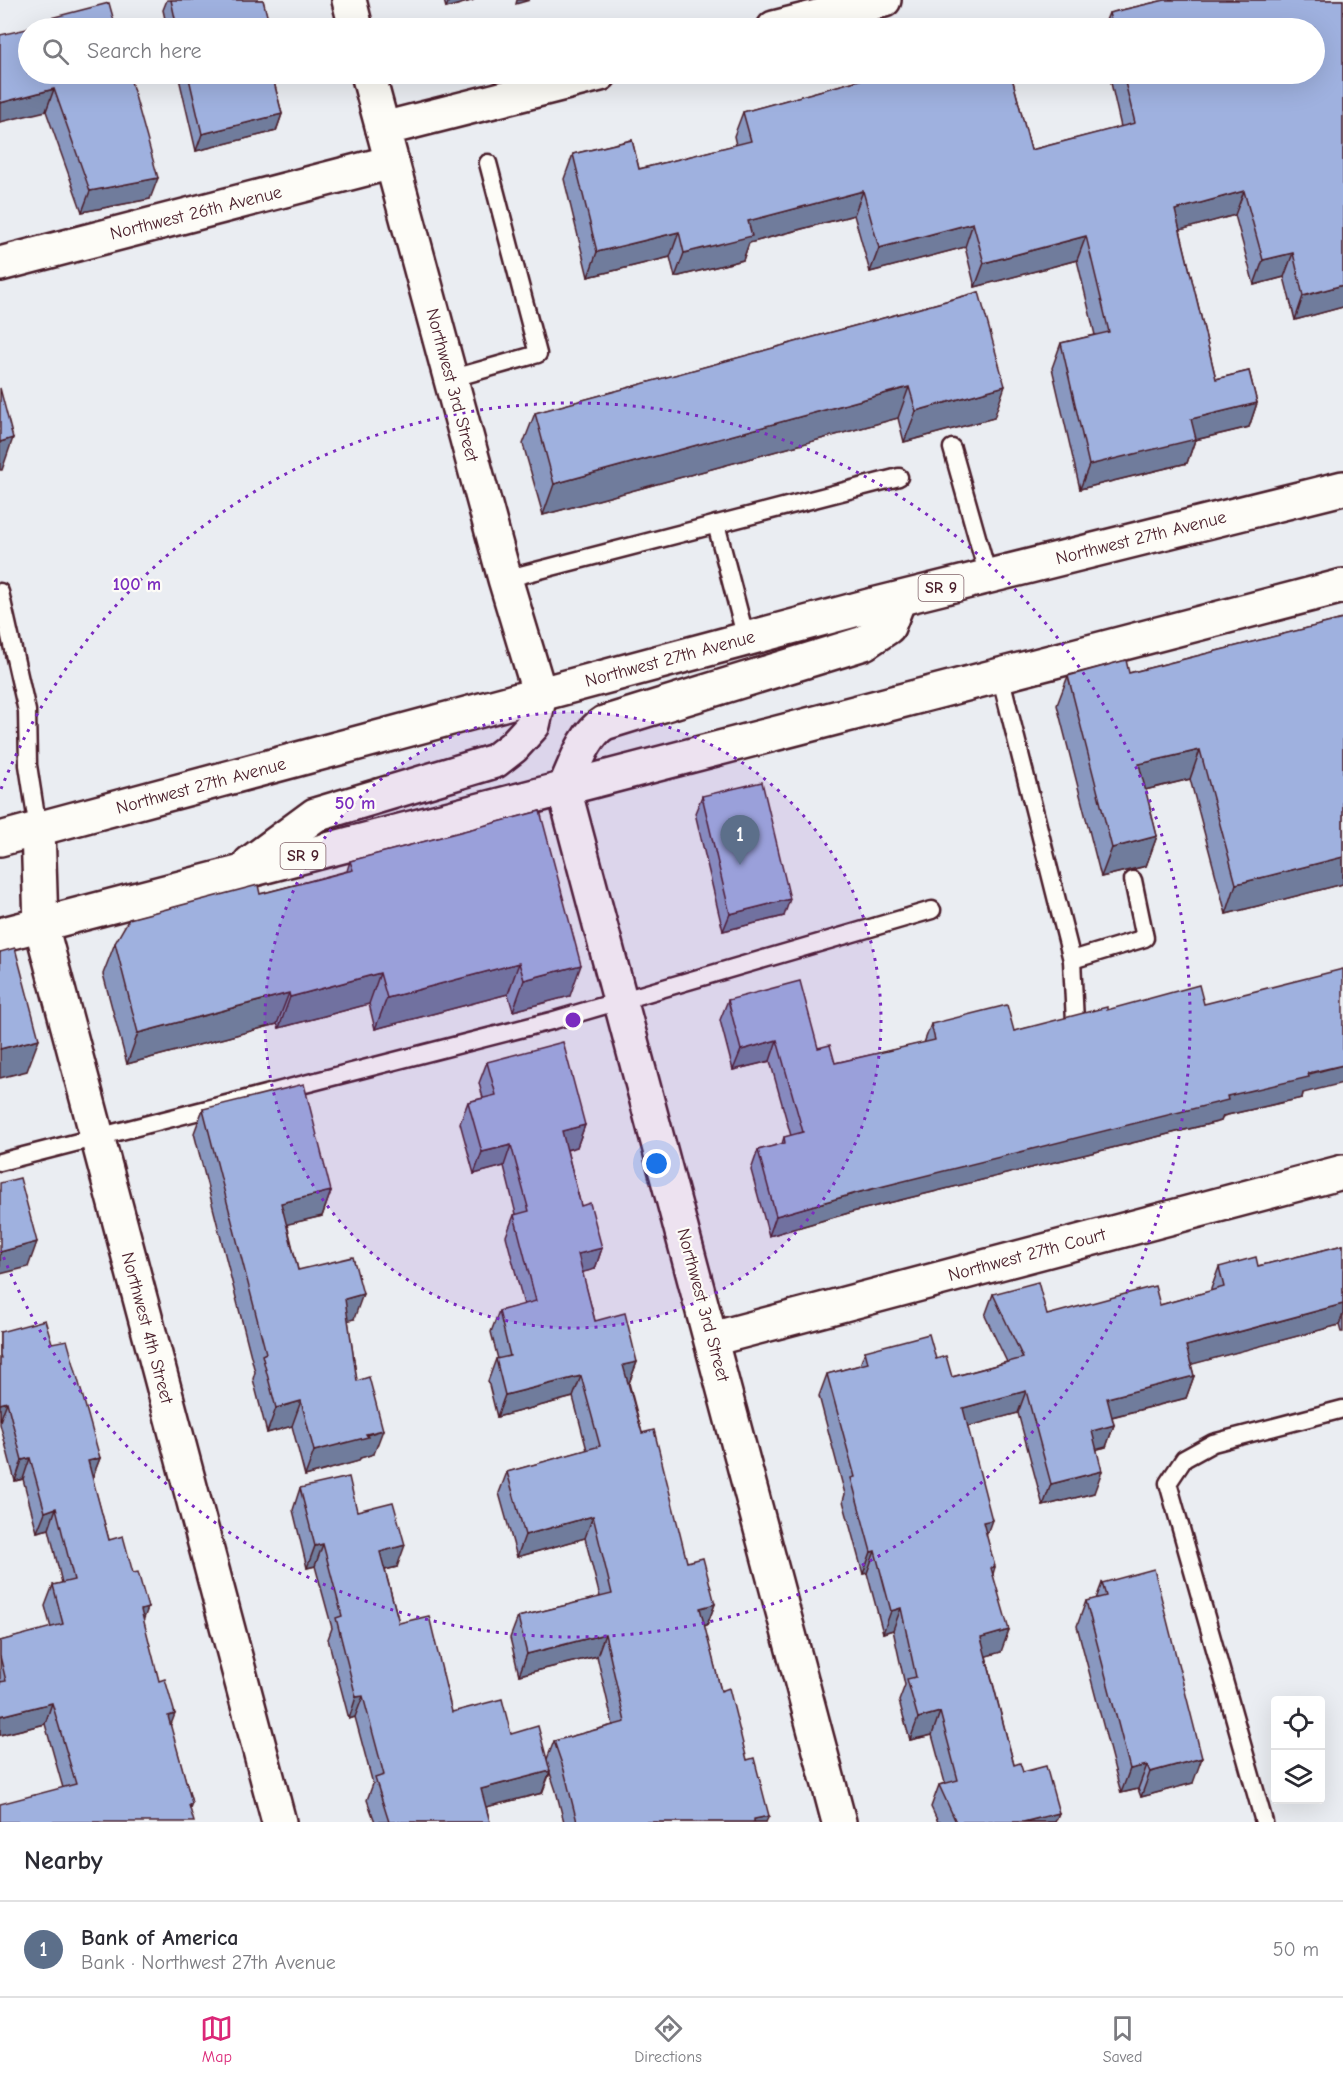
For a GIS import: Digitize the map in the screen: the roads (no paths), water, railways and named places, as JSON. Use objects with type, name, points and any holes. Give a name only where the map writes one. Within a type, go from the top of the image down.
[{"type":"main road","points":[[348,0],[353,18]]},
{"type":"main road","points":[[813,18],[884,0]]},
{"type":"main road","name":"Northwest 3rd Street","points":[[371,84],[505,579],[540,694]]},
{"type":"main road","points":[[383,129],[561,84]]},
{"type":"main road","name":"Northwest 26th Avenue","points":[[0,264],[392,162]]},
{"type":"main road","name":"Northwest 27th Avenue","points":[[0,839],[899,599],[1343,488]]},
{"type":"main road","name":"SR 9","points":[[0,935],[1343,586]]},
{"type":"main road","points":[[564,789],[594,729],[604,723],[864,643],[888,627],[899,599]]},
{"type":"main road","points":[[237,873],[315,815],[495,761],[513,747],[533,725],[540,694]]},
{"type":"main road","name":"Northwest 3rd Street","points":[[564,789],[839,1822]]},
{"type":"main road","name":"Northwest 4th Street","points":[[38,829],[41,925],[279,1822]]},
{"type":"main road","name":"Northwest 27th Court","points":[[712,1338],[1343,1172]]},
{"type":"lane","points":[[450,380],[538,354],[488,163]]},
{"type":"lane","points":[[952,448],[988,576]]},
{"type":"lane","points":[[505,579],[899,477]]},
{"type":"lane","points":[[716,524],[746,639]]},
{"type":"lane","points":[[0,592],[27,711],[28,765],[38,829]]},
{"type":"lane","points":[[999,675],[1072,960],[1075,1022]]},
{"type":"lane","points":[[1072,960],[1145,938],[1133,880]]},
{"type":"lane","points":[[0,1162],[552,1021],[932,910]]},
{"type":"lane","points":[[1264,1822],[1168,1483],[1184,1459],[1213,1443],[1343,1409]]},
{"type":"place","name":"Bank of America","points":[[740,865]]}]
